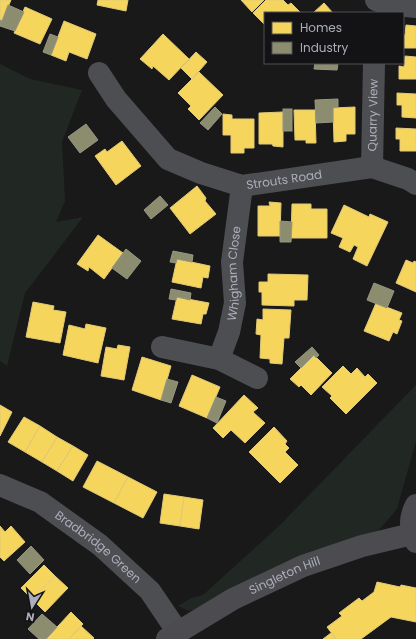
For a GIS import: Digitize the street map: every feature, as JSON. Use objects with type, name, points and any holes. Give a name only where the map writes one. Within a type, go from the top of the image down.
[{"type":"street","points":[[382,6],[416,6]]},
{"type":"street","name":"Quarry View","points":[[372,167],[374,64]]},
{"type":"street","name":"Strouts Road","points":[[100,73],[116,99],[168,159],[201,173],[242,186],[372,167],[408,179],[416,184]]},
{"type":"street","name":"Whigham Close","points":[[219,359],[229,332],[235,303],[232,262],[242,186]]},
{"type":"street","points":[[162,347],[219,359],[257,378]]},
{"type":"street","name":"Bradbridge Green","points":[[0,485],[40,502],[100,545],[150,591],[172,635]]},
{"type":"street","name":"Singleton Hill","points":[[172,635],[233,599],[303,566],[362,546],[414,538],[410,523],[412,512],[416,505]]},
{"type":"shaded area","points":[[0,64],[30,79],[82,90],[62,142],[65,201],[56,222],[83,217],[25,293],[7,366],[0,361]]},
{"type":"shaded area","points":[[416,385],[416,441],[397,509],[379,530],[207,607],[189,611],[178,606],[191,598],[203,595],[279,526]]},
{"type":"building: Homes","points":[[0,0],[11,0],[2,21],[0,20]]},
{"type":"building: Homes","points":[[98,0],[128,0],[126,11],[97,5]]},
{"type":"building: Homes","points":[[241,0],[264,0],[252,12]]},
{"type":"building: Homes","points":[[266,0],[283,0],[288,5],[291,3],[300,12],[264,12],[264,24],[253,13]]},
{"type":"building: Homes","points":[[324,3],[332,12],[314,12]]},
{"type":"building: Homes","points":[[25,7],[52,19],[40,44],[14,33]]},
{"type":"building: Homes","points":[[64,21],[96,34],[87,59],[69,52],[66,61],[51,55]]},
{"type":"building: Homes","points":[[406,25],[416,26],[416,48],[404,48]]},
{"type":"building: Homes","points":[[163,34],[189,59],[169,80],[153,66],[152,69],[140,59]]},
{"type":"building: Homes","points":[[196,52],[207,62],[192,79],[181,68]]},
{"type":"building: Homes","points":[[405,56],[416,57],[416,79],[399,79],[399,66],[404,67]]},
{"type":"building: Homes","points":[[199,72],[223,95],[199,120],[188,109],[191,106],[178,93]]},
{"type":"building: Homes","points":[[397,93],[416,94],[416,118],[402,117],[402,105],[397,105]]},
{"type":"building: Homes","points":[[355,107],[355,134],[346,134],[346,141],[334,142],[333,108]]},
{"type":"building: Homes","points":[[294,110],[315,110],[316,143],[306,143],[306,140],[295,140]]},
{"type":"building: Homes","points":[[283,112],[283,147],[273,146],[272,144],[259,144],[259,113]]},
{"type":"building: Homes","points":[[223,114],[232,115],[232,119],[254,119],[254,148],[244,148],[244,153],[231,153],[231,135],[223,135]]},
{"type":"building: Homes","points":[[396,128],[416,129],[416,151],[400,151],[400,139],[396,139]]},
{"type":"building: Homes","points":[[122,141],[141,166],[116,185],[95,156],[105,149],[107,152]]},
{"type":"building: Homes","points":[[197,186],[206,198],[205,201],[216,214],[190,234],[170,208]]},
{"type":"building: Homes","points":[[269,202],[281,203],[280,236],[258,236],[258,206],[270,206]]},
{"type":"building: Homes","points":[[292,204],[311,204],[311,209],[327,209],[327,238],[291,238]]},
{"type":"building: Homes","points":[[344,205],[369,217],[370,214],[388,222],[367,266],[353,259],[358,247],[354,245],[350,252],[339,247],[343,238],[331,233]]},
{"type":"building: Homes","points":[[98,235],[123,253],[104,279],[89,267],[88,271],[77,264]]},
{"type":"building: Homes","points":[[177,259],[210,266],[208,278],[203,277],[201,288],[172,282]]},
{"type":"building: Homes","points":[[406,260],[413,263],[414,261],[416,262],[416,292],[396,283]]},
{"type":"building: Homes","points":[[268,274],[308,275],[307,300],[294,300],[294,306],[262,305],[262,292],[259,292],[259,282],[268,282]]},
{"type":"building: Homes","points":[[177,297],[209,303],[206,314],[203,314],[201,324],[172,319]]},
{"type":"building: Homes","points":[[33,302],[54,306],[53,310],[66,312],[60,343],[26,337]]},
{"type":"building: Homes","points":[[376,303],[402,313],[399,320],[402,321],[397,334],[393,332],[389,341],[364,331]]},
{"type":"building: Homes","points":[[263,309],[291,310],[289,338],[284,338],[282,364],[270,363],[270,359],[260,358],[261,335],[256,334],[257,319],[263,320]]},
{"type":"building: Homes","points":[[86,324],[106,328],[98,363],[63,355],[69,325],[85,329]]},
{"type":"building: Homes","points":[[118,345],[130,347],[124,380],[101,376],[106,347],[117,349]]},
{"type":"building: Homes","points":[[314,355],[332,373],[311,395],[301,385],[299,387],[290,379]]},
{"type":"building: Homes","points":[[142,357],[171,366],[161,400],[132,390]]},
{"type":"building: Homes","points":[[343,366],[351,374],[357,368],[365,377],[368,374],[377,383],[346,414],[330,398],[332,396],[322,387]]},
{"type":"building: Homes","points":[[192,375],[220,387],[207,418],[179,406]]},
{"type":"building: Homes","points":[[244,395],[258,408],[253,412],[265,423],[245,443],[231,430],[223,438],[213,428]]},
{"type":"building: Homes","points":[[0,405],[12,412],[0,436]]},
{"type":"building: Homes","points":[[24,417],[40,426],[25,452],[8,442]]},
{"type":"building: Homes","points":[[40,426],[57,437],[42,462],[25,452]]},
{"type":"building: Homes","points":[[274,427],[287,441],[285,444],[289,448],[285,452],[298,465],[280,483],[249,452]]},
{"type":"building: Homes","points":[[57,437],[73,446],[57,471],[42,462]]},
{"type":"building: Homes","points":[[73,446],[88,455],[73,481],[57,471]]},
{"type":"building: Homes","points":[[97,461],[128,477],[114,503],[83,487]]},
{"type":"building: Homes","points":[[128,477],[157,492],[143,518],[114,503]]},
{"type":"building: Homes","points":[[164,494],[184,497],[180,526],[160,523]]},
{"type":"building: Homes","points":[[184,497],[203,500],[199,529],[180,526]]},
{"type":"building: Homes","points":[[0,526],[5,532],[11,526],[25,542],[4,561],[0,557]]},
{"type":"building: Homes","points":[[44,565],[55,576],[32,599],[21,588]]},
{"type":"building: Homes","points":[[55,576],[68,588],[45,612],[32,599]]},
{"type":"building: Homes","points":[[377,582],[400,587],[401,585],[416,588],[416,622],[391,617],[361,639],[336,639],[327,627],[342,616],[339,613],[359,598],[362,601],[374,592]]},
{"type":"building: Homes","points":[[71,612],[83,624],[69,639],[48,639],[47,638]]},
{"type":"building: Homes","points":[[81,626],[94,638],[69,639]]},
{"type":"building: Homes","points":[[331,633],[336,639],[323,639]]},
{"type":"building: Industry","points":[[8,5],[24,12],[15,31],[0,26],[0,20],[2,21]]},
{"type":"building: Industry","points":[[50,34],[58,37],[51,55],[43,52]]},
{"type":"building: Industry","points":[[315,64],[338,64],[337,70],[314,69]]},
{"type":"building: Industry","points":[[338,99],[338,107],[333,108],[333,122],[316,123],[315,100]]},
{"type":"building: Industry","points":[[215,107],[222,114],[208,130],[200,123]]},
{"type":"building: Industry","points":[[283,109],[292,109],[292,131],[283,131]]},
{"type":"building: Industry","points":[[86,124],[98,140],[80,153],[68,137]]},
{"type":"building: Industry","points":[[160,196],[168,205],[151,219],[144,210]]},
{"type":"building: Industry","points":[[280,221],[292,222],[291,242],[280,242]]},
{"type":"building: Industry","points":[[126,249],[141,261],[127,279],[112,268]]},
{"type":"building: Industry","points":[[173,251],[193,255],[192,262],[177,259],[176,263],[170,262]]},
{"type":"building: Industry","points":[[374,283],[394,291],[387,308],[367,300]]},
{"type":"building: Industry","points":[[171,289],[191,293],[190,300],[177,297],[176,300],[169,299]]},
{"type":"building: Industry","points":[[312,347],[319,355],[316,358],[314,355],[301,368],[295,362]]},
{"type":"building: Industry","points":[[167,379],[178,382],[171,403],[161,400]]},
{"type":"building: Industry","points":[[216,397],[226,401],[217,423],[207,418]]},
{"type":"building: Industry","points":[[31,546],[44,560],[30,574],[17,560]]},
{"type":"building: Industry","points":[[42,614],[57,627],[46,639],[39,639],[28,629]]}]
